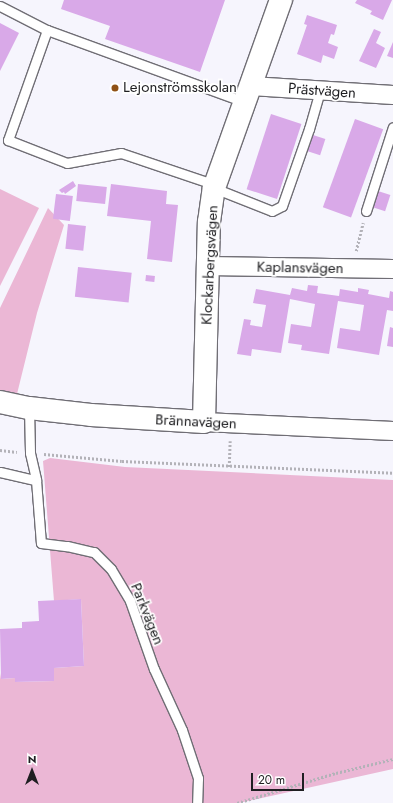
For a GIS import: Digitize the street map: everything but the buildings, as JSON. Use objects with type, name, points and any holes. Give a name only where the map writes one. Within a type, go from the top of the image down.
[{"type":"street","name":"Klockarbergsvägen","points":[[204,422],[209,222],[215,187],[281,0]]},
{"type":"street","name":"Prästvägen","points":[[248,94],[320,91],[393,95]]},
{"type":"street","name":"Kaplansvägen","points":[[208,266],[393,269]]},
{"type":"street","name":"Brännavägen","points":[[0,402],[29,408],[91,415],[230,424],[393,431]]},
{"type":"lane","points":[[0,6],[47,30],[248,94]]},
{"type":"lane","points":[[47,30],[8,140],[67,163],[121,153],[215,187],[272,211],[282,206],[309,129],[320,91]]},
{"type":"lane","points":[[366,211],[393,127]]},
{"type":"lane","name":"Parkvägen","points":[[29,408],[30,453],[36,480],[41,543],[67,546],[94,552],[111,569],[130,600],[154,669],[182,730],[198,778],[197,803]]},
{"type":"lane","points":[[0,472],[36,480]]},
{"type":"path","points":[[352,268],[366,211]]},
{"type":"path","points":[[229,467],[230,424]]},
{"type":"path","points":[[0,450],[122,461],[393,474]]},
{"type":"path","points":[[237,803],[336,773],[393,759]]},
{"type":"shaded area","points":[[0,189],[39,208],[0,286]]},
{"type":"shaded area","points":[[48,208],[64,225],[37,313],[16,398],[0,394],[0,308]]},
{"type":"shaded area","points":[[50,458],[125,467],[393,480],[393,769],[239,803],[0,803],[0,673],[1,679],[15,678],[15,682],[54,681],[54,668],[84,666],[81,599],[54,601],[43,461]]},
{"type":"place","name":"Lejonströmsskolan","points":[[115,88]]}]
